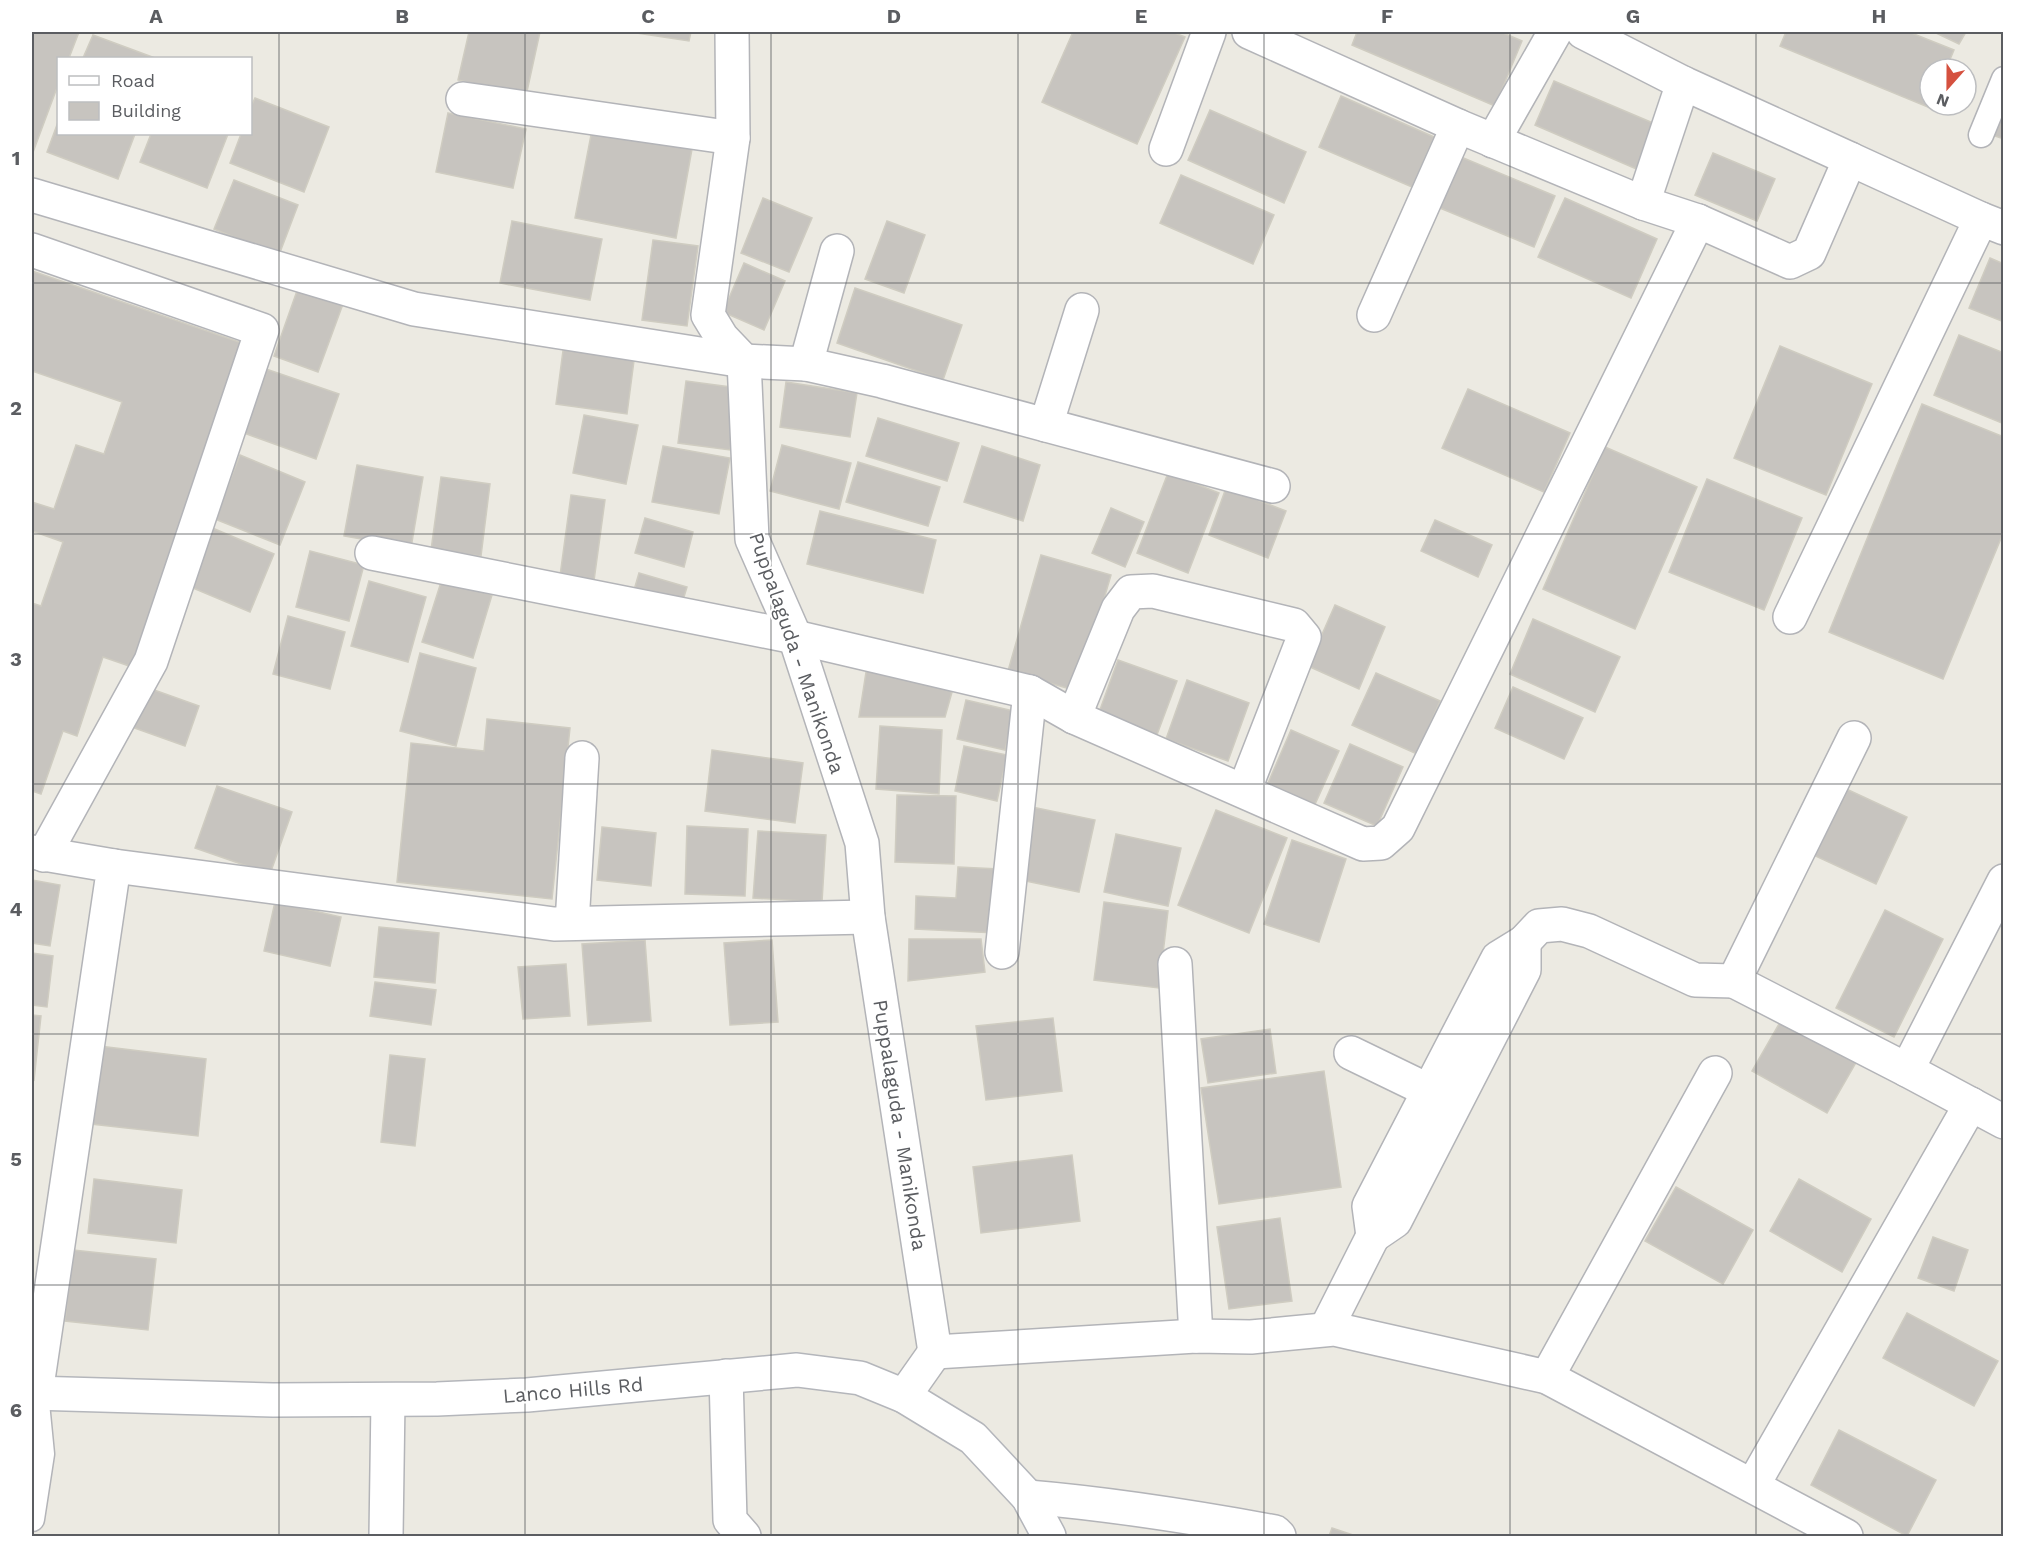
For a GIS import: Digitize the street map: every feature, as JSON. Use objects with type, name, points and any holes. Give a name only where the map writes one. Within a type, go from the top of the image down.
[{"type":"street","points":[[732,32],[733,138],[708,315],[722,338],[744,361]]},
{"type":"street","points":[[1166,149],[1209,32]]},
{"type":"street","points":[[1249,32],[1493,141],[1643,203],[1698,221],[1790,262],[1809,253],[1850,159]]},
{"type":"street","points":[[1493,141],[1555,32]]},
{"type":"street","points":[[1583,32],[1683,83],[1992,224],[1790,617]]},
{"type":"street","points":[[1643,203],[1683,83]]},
{"type":"street","points":[[463,99],[733,138]]},
{"type":"street","points":[[1374,315],[1458,126]]},
{"type":"street","points":[[32,195],[414,309],[744,361],[806,364],[882,381],[1273,486]]},
{"type":"street","points":[[372,553],[795,637],[1030,692],[1074,717],[1363,844],[1381,843],[1398,828],[1698,221]]},
{"type":"street","points":[[32,250],[262,330],[151,661],[46,821],[38,854],[554,924],[868,917]]},
{"type":"street","points":[[806,364],[837,251]]},
{"type":"street","points":[[1046,425],[1082,310]]},
{"type":"street","name":"Puppalaguda - Manikonda","points":[[744,361],[752,538],[795,637],[862,843],[868,917],[935,1352]]},
{"type":"street","points":[[1074,717],[1118,609],[1131,592],[1153,591],[1294,625],[1304,637],[1244,791]]},
{"type":"street","points":[[1002,952],[1030,692]]},
{"type":"street","points":[[1734,981],[1854,738]]},
{"type":"street","points":[[572,923],[582,758]]},
{"type":"street","points":[[34,1393],[114,866]]},
{"type":"street","points":[[1908,1070],[2004,881]]},
{"type":"street","points":[[1326,1329],[1373,1236],[1395,1221],[1443,1097],[1482,1021],[1524,970],[1524,942],[1539,926],[1562,924],[1589,932],[1695,980],[1734,981],[2004,1122]]},
{"type":"street","points":[[1175,964],[1196,1336]]},
{"type":"street","points":[[1351,1053],[1443,1097]]},
{"type":"street","points":[[1547,1377],[1715,1073]]},
{"type":"street","points":[[1753,1485],[1971,1104]]},
{"type":"street","points":[[904,1396],[935,1352],[1196,1336],[1251,1337],[1334,1329],[1547,1377],[1846,1536]]},
{"type":"street","name":"Lanco Hills Rd","points":[[34,1393],[273,1400],[388,1400],[527,1395],[797,1370],[860,1378],[904,1396],[974,1438],[1028,1497],[1049,1536]]},
{"type":"street","points":[[726,1376],[730,1520],[744,1536]]},
{"type":"street","points":[[386,1536],[388,1400]]},
{"type":"street","points":[[1028,1497],[1095,1503],[1194,1517],[1275,1533],[1279,1536]]},
{"type":"lane","points":[[1981,135],[2004,79]]},
{"type":"lane","points":[[32,1519],[42,1455],[34,1393]]},
{"type":"building","points":[[32,32],[79,32],[69,57],[57,57],[57,88],[32,155]]},
{"type":"building","points":[[469,32],[540,32],[526,96],[458,80]]},
{"type":"building","points":[[630,32],[691,32],[689,41]]},
{"type":"building","points":[[1073,32],[1172,32],[1185,37],[1137,144],[1042,102]]},
{"type":"building","points":[[1357,32],[1501,32],[1522,41],[1495,106],[1352,45]]},
{"type":"building","points":[[1786,32],[1909,32],[1954,50],[1951,57],[1918,57],[1918,103],[1780,46]]},
{"type":"building","points":[[1934,32],[1966,32],[1959,44]]},
{"type":"building","points":[[93,35],[152,57],[83,57]]},
{"type":"building","points":[[1554,81],[1660,126],[1641,171],[1535,125]]},
{"type":"building","points":[[1341,96],[1434,137],[1412,187],[1319,147]]},
{"type":"building","points":[[255,98],[329,127],[304,192],[230,163],[241,135],[252,135],[252,105]]},
{"type":"building","points":[[2004,106],[2004,139],[1992,135]]},
{"type":"building","points":[[1210,110],[1306,152],[1284,203],[1188,160]]},
{"type":"building","points":[[448,113],[526,129],[513,188],[436,172]]},
{"type":"building","points":[[57,125],[57,135],[135,135],[118,179],[47,152]]},
{"type":"building","points":[[592,130],[692,149],[676,238],[575,218]]},
{"type":"building","points":[[151,135],[228,135],[207,188],[140,162]]},
{"type":"building","points":[[1713,153],[1775,179],[1757,221],[1695,195]]},
{"type":"building","points":[[1461,157],[1555,196],[1534,247],[1440,208]]},
{"type":"building","points":[[1181,175],[1274,215],[1253,264],[1160,223]]},
{"type":"building","points":[[234,180],[298,205],[279,255],[214,229]]},
{"type":"building","points":[[763,198],[812,218],[789,272],[741,253]]},
{"type":"building","points":[[1565,198],[1657,239],[1631,298],[1538,257]]},
{"type":"building","points":[[512,221],[602,239],[590,300],[500,283]]},
{"type":"building","points":[[887,221],[925,235],[904,293],[865,279]]},
{"type":"building","points":[[653,240],[698,246],[687,326],[642,320]]},
{"type":"building","points":[[1990,258],[2004,264],[2004,322],[1969,308]]},
{"type":"building","points":[[744,263],[785,281],[764,330],[723,312]]},
{"type":"building","points":[[32,271],[245,344],[135,668],[103,657],[77,736],[63,731],[41,794],[32,791],[32,603],[41,606],[63,542],[32,531],[32,502],[54,509],[76,445],[104,454],[122,402],[32,371]]},
{"type":"building","points":[[298,288],[343,304],[318,372],[274,356]]},
{"type":"building","points":[[855,288],[962,325],[943,380],[837,343]]},
{"type":"building","points":[[1959,335],[2004,353],[2004,424],[1934,395]]},
{"type":"building","points":[[564,343],[635,353],[627,414],[556,404]]},
{"type":"building","points":[[1780,346],[1872,384],[1826,495],[1734,458]]},
{"type":"building","points":[[266,369],[339,394],[316,459],[244,433]]},
{"type":"building","points":[[686,381],[738,388],[730,450],[678,443]]},
{"type":"building","points":[[786,382],[857,393],[850,437],[780,427]]},
{"type":"building","points":[[1468,389],[1570,433],[1544,492],[1442,448]]},
{"type":"building","points":[[1922,404],[2004,437],[2004,531],[1943,679],[1829,632]]},
{"type":"building","points":[[584,415],[638,425],[626,484],[573,473]]},
{"type":"building","points":[[878,418],[959,443],[947,481],[866,456]]},
{"type":"building","points":[[782,445],[851,463],[839,509],[770,491]]},
{"type":"building","points":[[663,446],[730,458],[719,514],[652,502]]},
{"type":"building","points":[[982,446],[1040,465],[1023,521],[964,502]]},
{"type":"building","points":[[1605,447],[1697,487],[1635,629],[1543,589]]},
{"type":"building","points":[[240,455],[305,482],[280,545],[215,519]]},
{"type":"building","points":[[858,462],[940,487],[928,526],[846,502]]},
{"type":"building","points":[[357,465],[423,477],[411,548],[344,536]]},
{"type":"building","points":[[1168,473],[1219,493],[1188,573],[1137,553]]},
{"type":"building","points":[[441,477],[490,484],[481,556],[431,550]]},
{"type":"building","points":[[1707,479],[1802,518],[1764,610],[1669,572]]},
{"type":"building","points":[[1226,488],[1286,511],[1268,558],[1209,535]]},
{"type":"building","points":[[571,495],[605,500],[593,588],[559,583]]},
{"type":"building","points":[[1111,508],[1144,522],[1125,567],[1092,553]]},
{"type":"building","points":[[820,511],[936,540],[923,593],[807,564]]},
{"type":"building","points":[[645,518],[693,532],[684,567],[635,553]]},
{"type":"building","points":[[1435,520],[1492,545],[1478,577],[1421,551]]},
{"type":"building","points":[[210,527],[274,554],[250,612],[186,585]]},
{"type":"building","points":[[310,551],[364,565],[349,621],[296,607]]},
{"type":"building","points":[[1041,555],[1111,575],[1077,691],[1008,671]]},
{"type":"building","points":[[639,573],[687,587],[680,610],[632,597]]},
{"type":"building","points":[[442,579],[492,595],[473,658],[422,642]]},
{"type":"building","points":[[369,581],[426,597],[408,662],[351,646]]},
{"type":"building","points":[[1335,605],[1385,627],[1359,689],[1308,666]]},
{"type":"building","points":[[288,616],[345,632],[330,689],[273,674]]},
{"type":"building","points":[[1533,619],[1620,657],[1595,712],[1510,674]]},
{"type":"building","points":[[420,653],[476,668],[456,746],[400,731]]},
{"type":"building","points":[[1118,660],[1177,681],[1155,740],[1097,718]]},
{"type":"building","points":[[867,666],[954,685],[945,717],[859,717]]},
{"type":"building","points":[[1376,673],[1440,701],[1417,754],[1352,725]]},
{"type":"building","points":[[1187,680],[1249,703],[1228,761],[1166,739]]},
{"type":"building","points":[[143,686],[199,706],[185,746],[129,726]]},
{"type":"building","points":[[1513,687],[1583,718],[1564,759],[1495,728]]},
{"type":"building","points":[[966,700],[1014,711],[1005,750],[957,739]]},
{"type":"building","points":[[487,719],[570,728],[552,899],[397,882],[411,743],[484,751]]},
{"type":"building","points":[[880,726],[942,730],[939,794],[876,789]]},
{"type":"building","points":[[1291,730],[1339,751],[1312,811],[1265,790]]},
{"type":"building","points":[[1350,744],[1403,767],[1377,826],[1324,803]]},
{"type":"building","points":[[964,746],[1007,755],[997,801],[955,791]]},
{"type":"building","points":[[712,750],[803,763],[795,823],[705,811]]},
{"type":"building","points":[[217,786],[292,812],[270,874],[195,848]]},
{"type":"building","points":[[1842,787],[1907,817],[1876,884],[1811,854]]},
{"type":"building","points":[[897,795],[956,796],[954,864],[895,862]]},
{"type":"building","points":[[1032,807],[1095,820],[1079,892],[1016,879]]},
{"type":"building","points":[[1216,810],[1287,838],[1249,933],[1178,905]]},
{"type":"building","points":[[687,826],[748,829],[745,896],[685,894]]},
{"type":"building","points":[[602,827],[656,833],[651,886],[597,880]]},
{"type":"building","points":[[758,831],[826,835],[822,902],[753,898]]},
{"type":"building","points":[[1116,834],[1181,848],[1168,906],[1104,892]]},
{"type":"building","points":[[1292,840],[1346,859],[1319,942],[1264,924]]},
{"type":"building","points":[[958,867],[999,869],[996,933],[915,929],[916,896],[956,898]]},
{"type":"building","points":[[32,880],[60,885],[50,946],[32,943]]},
{"type":"building","points":[[275,902],[341,917],[330,966],[264,951]]},
{"type":"building","points":[[1104,902],[1168,911],[1159,988],[1094,980]]},
{"type":"building","points":[[1885,910],[1943,939],[1894,1037],[1836,1008]]},
{"type":"building","points":[[379,927],[439,933],[435,983],[374,977]]},
{"type":"building","points":[[909,939],[981,939],[985,972],[908,981]]},
{"type":"building","points":[[645,940],[651,1021],[588,1025],[582,944]]},
{"type":"building","points":[[772,940],[778,1022],[730,1025],[724,943]]},
{"type":"building","points":[[32,953],[53,956],[47,1007],[32,1005]]},
{"type":"building","points":[[566,964],[570,1016],[523,1019],[518,967]]},
{"type":"building","points":[[375,982],[436,990],[431,1025],[370,1016]]},
{"type":"building","points":[[32,1015],[41,1016],[34,1080],[32,1079]]},
{"type":"building","points":[[1783,1017],[1858,1059],[1827,1113],[1752,1071]]},
{"type":"building","points":[[1053,1018],[1062,1091],[986,1100],[976,1026]]},
{"type":"building","points":[[1270,1029],[1276,1073],[1208,1083],[1201,1039]]},
{"type":"building","points":[[99,1046],[206,1059],[198,1136],[91,1124]]},
{"type":"building","points":[[390,1055],[425,1059],[415,1146],[381,1142]]},
{"type":"building","points":[[1324,1071],[1341,1187],[1219,1204],[1201,1088]]},
{"type":"building","points":[[1072,1155],[1080,1221],[981,1233],[973,1167]]},
{"type":"building","points":[[94,1179],[182,1190],[176,1243],[88,1233]]},
{"type":"building","points":[[1799,1179],[1871,1219],[1842,1272],[1770,1231]]},
{"type":"building","points":[[1676,1187],[1753,1230],[1723,1284],[1645,1241]]},
{"type":"building","points":[[1280,1218],[1292,1301],[1229,1309],[1217,1227]]},
{"type":"building","points":[[1933,1237],[1968,1250],[1954,1291],[1918,1278]]},
{"type":"building","points":[[73,1250],[156,1259],[148,1330],[65,1321]]},
{"type":"building","points":[[1907,1313],[1998,1361],[1974,1406],[1883,1358]]},
{"type":"building","points":[[1839,1430],[1936,1480],[1907,1536],[1811,1485]]},
{"type":"building","points":[[1332,1528],[1356,1536],[1329,1536]]}]
